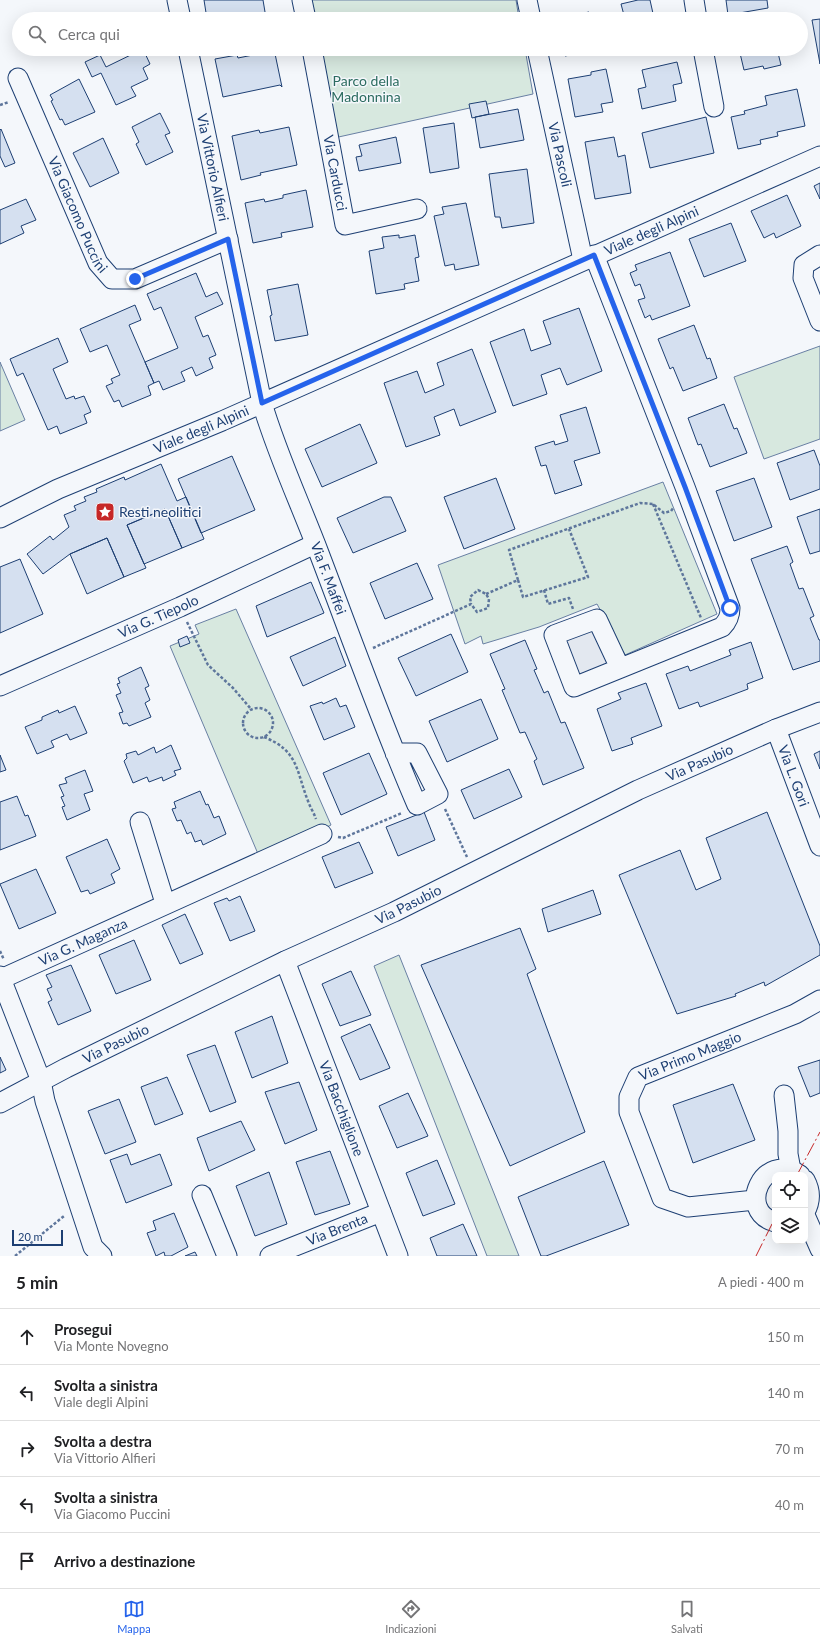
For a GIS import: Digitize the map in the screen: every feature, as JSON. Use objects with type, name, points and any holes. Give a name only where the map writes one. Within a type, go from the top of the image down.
[{"type":"street","points":[[177,0],[180,12]]},
{"type":"street","points":[[302,0],[305,12]]},
{"type":"street","points":[[526,0],[529,12]]},
{"type":"street","points":[[694,0],[696,12]]},
{"type":"street","name":"Via Vittorio Alfieri","points":[[189,56],[262,403]]},
{"type":"street","name":"Via Carducci","points":[[313,56],[345,225],[417,209]]},
{"type":"street","name":"Via Pascoli","points":[[539,56],[588,258],[685,487],[730,608],[730,615],[722,627],[574,687],[554,635],[579,626]]},
{"type":"street","points":[[704,56],[714,107]]},
{"type":"street","name":"Via Giacomo Puccini","points":[[18,78],[98,263],[112,278],[135,279],[228,239]]},
{"type":"street","name":"Viale degli Alpini","points":[[0,518],[58,489],[262,403],[820,156]]},
{"type":"street","points":[[820,255],[804,265],[803,278],[820,321]]},
{"type":"street","name":"Via F. Maffei","points":[[262,403],[271,433],[395,753],[417,805]]},
{"type":"street","name":"Via G. Tiepolo","points":[[0,686],[180,607],[315,544]]},
{"type":"street","points":[[579,626],[597,619],[620,668]]},
{"type":"street","name":"Via Pasubio","points":[[0,1103],[66,1068],[285,961],[394,912],[638,790],[776,729],[820,712]]},
{"type":"street","name":"Via L. Gori","points":[[776,729],[820,846]]},
{"type":"street","points":[[395,753],[417,753],[438,794],[417,805]]},
{"type":"street","points":[[140,822],[165,903]]},
{"type":"street","name":"Via G. Maganza","points":[[0,977],[322,834]]},
{"type":"street","name":"Via Bacchiglione","points":[[285,961],[398,1256]]},
{"type":"street","points":[[0,977],[42,1082],[45,1101],[93,1247],[102,1256]]},
{"type":"street","name":"Via Primo Maggio","points":[[755,1200],[688,1207],[662,1198],[629,1112],[629,1097],[638,1077],[795,1014],[820,1000]]},
{"type":"street","name":"Via Primo Maggio","points":[[795,1014],[820,1008]]},
{"type":"street","points":[[784,1095],[788,1131],[788,1154],[797,1172]]},
{"type":"street","points":[[772,1221],[760,1212],[755,1200],[756,1189],[761,1179],[770,1172],[780,1169],[790,1172]]},
{"type":"street","points":[[808,1187],[810,1197],[808,1206]]},
{"type":"street","points":[[202,1195],[227,1256]]},
{"type":"street","name":"Via Brenta","points":[[270,1256],[381,1212]]},
{"type":"street","points":[[808,1222],[820,1248]]},
{"type":"path","points":[[569,529],[588,577],[523,597],[509,550],[640,502],[653,504],[706,634]]},
{"type":"path","points":[[486,594],[518,580]]},
{"type":"path","points":[[478,590],[486,594],[489,600],[488,608],[477,612],[471,604],[470,597],[478,590]]},
{"type":"path","points":[[544,590],[548,604],[569,598],[579,626]]},
{"type":"path","points":[[358,655],[471,604]]},
{"type":"path","points":[[180,607],[208,665],[241,696],[251,709]]},
{"type":"path","points":[[264,737],[272,730],[274,726],[272,716],[266,709],[251,709],[244,717],[244,727],[250,735],[254,737],[264,737],[278,742],[296,763],[308,802],[316,817],[322,834],[343,838],[394,817],[417,805]]},
{"type":"path","points":[[438,794],[467,858]]},
{"type":"path","points":[[15,1256],[65,1215],[80,1210]]},
{"type":"green space","points":[[310,0],[516,0],[518,12],[313,12]]},
{"type":"green space","name":"Parco della Madonnina","points":[[320,56],[526,56],[533,94],[334,138]]},
{"type":"green space","points":[[820,346],[820,439],[764,459],[734,377]]},
{"type":"green space","points":[[0,362],[25,420],[0,431]]},
{"type":"green space","points":[[663,482],[717,614],[625,655],[597,604],[539,627],[483,644],[481,636],[465,644],[438,565]]},
{"type":"green space","points":[[236,609],[331,825],[261,861],[170,646],[199,634],[195,625]]},
{"type":"green space","points":[[399,955],[519,1256],[487,1256],[374,966]]},
{"type":"shaded area","points":[[597,621],[613,669],[579,683],[564,634]]},
{"type":"building","points":[[204,0],[263,0],[265,12],[206,12]]},
{"type":"building","points":[[638,0],[650,0],[653,12],[623,12],[621,4]]},
{"type":"building","points":[[726,0],[767,0],[768,8],[745,12],[728,12]]},
{"type":"building","points":[[820,19],[820,64],[812,20]]},
{"type":"building","points":[[100,56],[106,67],[129,56],[146,56],[150,64],[143,68],[148,79],[131,87],[136,96],[116,105],[101,73],[92,77],[85,62]]},
{"type":"building","points":[[232,56],[237,56],[238,58],[248,56],[275,56],[282,87],[280,85],[223,97],[215,59]]},
{"type":"building","points":[[741,56],[779,56],[781,65],[764,69],[763,66],[744,70]]},
{"type":"building","points":[[677,62],[682,83],[673,85],[676,101],[642,109],[638,89],[646,87],[642,70]]},
{"type":"building","points":[[606,69],[613,102],[601,104],[603,112],[575,117],[568,79],[591,75],[591,72]]},
{"type":"building","points":[[79,79],[95,112],[65,125],[62,119],[60,120],[51,101],[53,100],[50,95]]},
{"type":"building","points":[[797,89],[805,126],[777,132],[778,136],[760,140],[761,144],[738,149],[731,117],[745,114],[744,111],[767,105],[765,96]]},
{"type":"building","points":[[486,101],[489,114],[472,118],[469,104]]},
{"type":"building","points":[[518,109],[524,140],[480,148],[475,117]]},
{"type":"building","points":[[160,113],[170,133],[165,135],[173,152],[146,165],[136,144],[139,142],[132,127]]},
{"type":"building","points":[[706,117],[714,153],[650,168],[642,133]]},
{"type":"building","points":[[454,123],[459,168],[430,173],[423,128]]},
{"type":"building","points":[[289,127],[297,165],[260,173],[261,175],[241,180],[232,136],[259,130],[260,133]]},
{"type":"building","points":[[1,129],[15,163],[5,167],[0,156]]},
{"type":"building","points":[[396,137],[401,163],[359,171],[356,157],[362,156],[359,145]]},
{"type":"building","points":[[614,137],[618,157],[625,155],[631,193],[595,199],[585,142]]},
{"type":"building","points":[[103,138],[119,173],[90,187],[73,153]]},
{"type":"building","points":[[527,169],[534,223],[502,228],[500,217],[495,217],[489,174]]},
{"type":"building","points":[[820,183],[820,199],[814,186]]},
{"type":"building","points":[[306,190],[313,227],[281,233],[282,237],[253,243],[245,203],[264,199],[265,202],[283,198],[283,195]]},
{"type":"building","points":[[787,195],[801,226],[776,238],[774,233],[764,238],[751,211]]},
{"type":"building","points":[[26,199],[36,220],[21,226],[24,233],[0,244],[0,210]]},
{"type":"building","points":[[466,203],[479,265],[455,270],[454,264],[445,266],[434,216],[444,214],[442,207]]},
{"type":"building","points":[[731,223],[746,261],[704,277],[689,239]]},
{"type":"building","points":[[399,235],[399,238],[415,235],[419,257],[415,258],[419,281],[404,284],[405,289],[376,294],[369,251],[384,248],[382,237]]},
{"type":"building","points":[[670,252],[690,306],[652,320],[650,315],[645,318],[638,300],[645,298],[640,284],[635,286],[630,273],[637,270],[635,265]]},
{"type":"building","points":[[196,273],[206,297],[217,292],[223,304],[195,317],[203,337],[208,335],[216,355],[209,358],[213,368],[196,376],[192,367],[181,372],[185,381],[163,390],[159,381],[154,383],[145,362],[178,348],[161,307],[154,310],[147,294]]},
{"type":"building","points":[[298,284],[308,335],[275,341],[267,290]]},
{"type":"building","points":[[135,305],[141,320],[129,325],[154,383],[148,386],[151,395],[122,407],[119,400],[114,402],[106,386],[113,383],[111,379],[120,375],[107,345],[90,352],[80,329]]},
{"type":"building","points":[[579,308],[602,371],[567,385],[560,368],[541,375],[547,394],[513,406],[490,342],[524,329],[531,351],[551,344],[543,321]]},
{"type":"building","points":[[694,325],[707,359],[710,358],[717,378],[683,391],[673,367],[670,369],[658,339]]},
{"type":"building","points":[[58,338],[68,362],[53,369],[66,399],[74,396],[75,399],[84,396],[91,412],[84,415],[87,423],[60,434],[57,426],[48,430],[23,373],[17,376],[10,359]]},
{"type":"building","points":[[472,349],[496,412],[460,426],[454,409],[434,417],[440,435],[406,447],[384,383],[417,371],[425,393],[444,385],[437,363]]},
{"type":"building","points":[[724,404],[734,429],[737,428],[747,453],[710,467],[701,444],[698,445],[688,418]]},
{"type":"building","points":[[586,407],[600,453],[574,461],[582,485],[555,494],[546,465],[541,466],[535,447],[554,441],[555,445],[568,441],[560,415]]},
{"type":"building","points":[[360,424],[377,463],[322,487],[305,449]]},
{"type":"building","points":[[814,450],[820,466],[820,489],[790,500],[777,463]]},
{"type":"building","points":[[232,456],[255,510],[201,533],[178,479]]},
{"type":"building","points":[[161,464],[177,501],[186,497],[204,539],[182,548],[165,509],[127,525],[146,568],[124,577],[107,538],[70,554],[43,574],[27,554],[50,536],[53,540],[69,527],[64,515],[76,510],[74,506],[86,501],[84,497],[97,492],[96,489],[124,477],[125,480]]},
{"type":"building","points":[[496,478],[515,529],[464,549],[444,497]]},
{"type":"building","points":[[754,478],[772,527],[734,541],[716,491]]},
{"type":"building","points":[[384,497],[391,497],[406,531],[353,553],[337,518]]},
{"type":"building","points":[[165,509],[182,548],[144,564],[127,525]]},
{"type":"building","points":[[820,509],[820,551],[810,554],[797,517]]},
{"type":"building","points":[[107,538],[124,577],[87,594],[70,554]]},
{"type":"building","points":[[787,546],[793,562],[790,564],[799,589],[803,588],[814,616],[810,618],[820,640],[820,661],[793,670],[751,559]]},
{"type":"building","points":[[20,559],[43,614],[0,633],[0,567]]},
{"type":"building","points":[[417,563],[433,599],[385,619],[370,583]]},
{"type":"building","points":[[311,582],[324,613],[267,637],[256,606]]},
{"type":"building","points":[[451,634],[468,672],[416,696],[398,658]]},
{"type":"building","points":[[187,636],[190,643],[180,647],[178,640]]},
{"type":"building","points":[[335,637],[346,666],[303,686],[290,657]]},
{"type":"building","points":[[525,640],[537,669],[534,670],[544,693],[548,691],[561,723],[565,722],[584,768],[543,785],[534,761],[537,759],[525,732],[520,733],[502,690],[505,689],[490,654]]},
{"type":"building","points":[[751,642],[763,678],[747,684],[748,689],[700,707],[698,702],[679,709],[666,674],[688,666],[690,671],[731,655],[729,650]]},
{"type":"building","points":[[141,667],[149,686],[145,688],[150,700],[145,703],[151,717],[129,726],[127,723],[123,724],[119,713],[123,712],[116,695],[121,693],[117,684],[120,683],[118,678]]},
{"type":"building","points":[[646,683],[662,726],[631,738],[633,744],[612,751],[597,709],[621,699],[618,693]]},
{"type":"building","points":[[336,698],[340,707],[346,705],[355,727],[324,740],[310,706],[322,702],[323,704]]},
{"type":"building","points":[[481,699],[498,739],[447,762],[429,721]]},
{"type":"building","points":[[75,706],[87,733],[70,740],[67,734],[51,741],[54,747],[37,754],[25,727],[42,720],[42,717],[58,710],[59,713]]},
{"type":"building","points":[[171,745],[181,769],[174,771],[176,775],[163,781],[162,777],[149,782],[147,777],[133,783],[124,761],[127,758],[126,754],[136,751],[138,755],[154,747],[156,753]]},
{"type":"building","points":[[820,751],[820,769],[814,754]]},
{"type":"building","points":[[369,753],[387,794],[341,815],[323,773]]},
{"type":"building","points":[[0,755],[6,770],[0,772]]},
{"type":"building","points":[[509,769],[522,797],[474,819],[461,790]]},
{"type":"building","points":[[85,770],[93,791],[84,794],[90,810],[67,820],[62,807],[65,806],[61,797],[64,796],[59,785],[67,783],[65,778]]},
{"type":"building","points":[[200,791],[214,818],[219,816],[226,834],[203,845],[201,840],[195,842],[191,832],[187,834],[181,820],[177,821],[172,809],[176,808],[174,802]]},
{"type":"building","points":[[17,796],[25,816],[28,815],[36,836],[0,850],[0,802]]},
{"type":"building","points":[[424,812],[435,840],[398,856],[386,827]]},
{"type":"building","points":[[767,812],[820,946],[820,955],[765,986],[764,982],[735,994],[736,996],[677,1014],[619,875],[680,850],[696,890],[721,879],[706,838]]},
{"type":"building","points":[[107,839],[120,869],[111,874],[115,883],[90,894],[88,890],[81,892],[66,857]]},
{"type":"building","points":[[359,842],[373,873],[335,888],[322,857]]},
{"type":"building","points":[[36,869],[56,913],[19,929],[0,884]]},
{"type":"building","points":[[593,890],[601,914],[548,932],[542,909]]},
{"type":"building","points":[[240,896],[255,931],[230,941],[214,903],[227,898],[229,901]]},
{"type":"building","points":[[185,914],[203,954],[180,964],[162,925]]},
{"type":"building","points":[[520,928],[536,969],[527,974],[585,1132],[510,1166],[421,965]]},
{"type":"building","points":[[134,940],[151,980],[116,994],[99,955]]},
{"type":"building","points":[[71,965],[91,1011],[58,1025],[48,1002],[52,1000],[47,989],[52,987],[46,975]]},
{"type":"building","points":[[351,971],[371,1015],[340,1026],[322,984]]},
{"type":"building","points":[[272,1016],[288,1063],[252,1078],[235,1032]]},
{"type":"building","points":[[370,1024],[390,1068],[360,1080],[341,1037]]},
{"type":"building","points":[[215,1045],[236,1102],[210,1112],[187,1055]]},
{"type":"building","points":[[0,1057],[6,1070],[0,1073]]},
{"type":"building","points":[[820,1060],[820,1093],[810,1097],[798,1067]]},
{"type":"building","points":[[167,1077],[183,1114],[155,1125],[141,1087]]},
{"type":"building","points":[[299,1082],[317,1130],[285,1144],[265,1092]]},
{"type":"building","points":[[733,1084],[755,1140],[693,1163],[673,1105]]},
{"type":"building","points":[[408,1093],[428,1136],[397,1148],[379,1106]]},
{"type":"building","points":[[119,1099],[136,1142],[105,1154],[88,1111]]},
{"type":"building","points":[[241,1121],[255,1150],[209,1171],[197,1138]]},
{"type":"building","points":[[330,1151],[350,1204],[315,1215],[296,1162]]},
{"type":"building","points":[[127,1154],[131,1165],[160,1154],[172,1185],[126,1203],[110,1160]]},
{"type":"building","points":[[437,1160],[455,1204],[423,1216],[406,1173]]},
{"type":"building","points":[[604,1161],[629,1225],[546,1256],[541,1256],[518,1197]]},
{"type":"building","points":[[269,1172],[287,1224],[255,1236],[236,1186]]},
{"type":"building","points":[[174,1213],[188,1247],[171,1256],[165,1256],[164,1252],[156,1256],[147,1233],[156,1230],[153,1221]]},
{"type":"building","points":[[463,1224],[477,1256],[437,1256],[430,1238]]},
{"type":"building","points":[[195,1252],[197,1256],[185,1256]]},
{"type":"power","points":[[799,1172],[820,1132]]},
{"type":"power","points":[[756,1256],[772,1224]]},
{"type":"place","name":"Resti neolitici","points":[[105,512]]},
{"type":"route","points":[[135,279],[228,239],[262,403],[594,255],[685,487],[730,608]]}]
